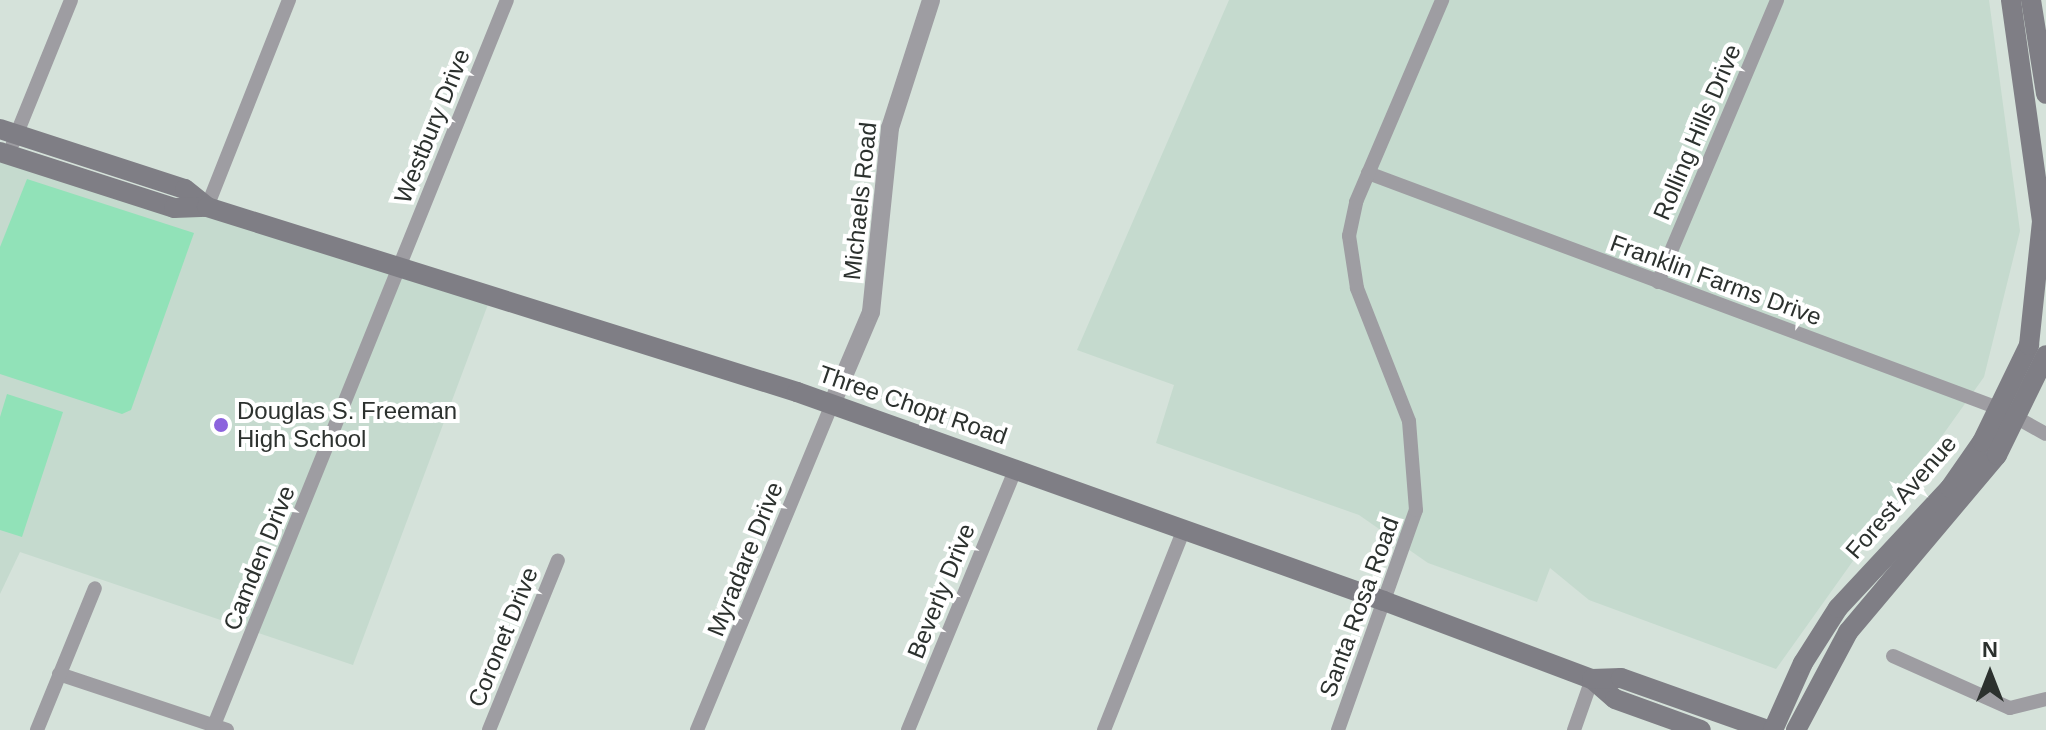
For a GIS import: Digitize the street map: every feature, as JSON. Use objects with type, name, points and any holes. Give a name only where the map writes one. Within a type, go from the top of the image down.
[{"type":"main road","name":"Forest Avenue","points":[[1770,730],[1824,628],[1950,488],[2010,413],[2029,345],[2042,263],[2040,195],[2011,0]]},
{"type":"main road","points":[[2031,0],[2046,94]]},
{"type":"main road","name":"Three Chopt Road","points":[[8,131],[185,189],[207,207]]},
{"type":"main road","name":"Three Chopt Road","points":[[4,153],[174,208],[207,207],[832,404],[1384,601],[1592,679],[1615,699],[1701,730]]},
{"type":"main road","name":"Forest Avenue","points":[[1796,730],[1848,632],[1970,492],[2010,413],[2046,355]]},
{"type":"main road","name":"Three Chopt Road","points":[[1592,679],[1621,678],[1770,730]]},
{"type":"street","points":[[4,153],[8,131],[71,0]]},
{"type":"street","points":[[207,207],[289,0]]},
{"type":"street","name":"Westbury Drive","points":[[397,269],[507,0]]},
{"type":"street","name":"Michaels Road","points":[[832,404],[871,312],[890,128],[931,0]]},
{"type":"street","name":"Santa Rosa Road","points":[[1338,730],[1416,510],[1417,466],[1405,404],[1351,268],[1353,215],[1442,0]]},
{"type":"street","name":"Rolling Hills Drive","points":[[1658,282],[1777,0]]},
{"type":"street","name":"Franklin Farms Drive","points":[[1368,173],[2010,413],[2046,434]]},
{"type":"street","name":"Camden Drive","points":[[218,729],[397,269]]},
{"type":"street","name":"Myradare Drive","points":[[697,730],[832,404]]},
{"type":"street","name":"Beverly Drive","points":[[908,730],[1016,468]]},
{"type":"street","points":[[1104,730],[1184,529]]},
{"type":"street","name":"Coronet Drive","points":[[489,730],[558,560]]},
{"type":"street","points":[[37,730],[95,588]]},
{"type":"street","points":[[1893,656],[2010,708],[2046,699]]},
{"type":"street","points":[[59,674],[218,729]]},
{"type":"street","points":[[1574,730],[1592,679]]},
{"type":"shaded area","points":[[1229,0],[1989,0],[2020,231],[1984,377],[1776,669],[1589,600],[1550,568],[1537,602],[1428,563],[1359,515],[1156,443],[1174,385],[1077,350]]},
{"type":"shaded area","name":"Douglas S. Freeman High School","points":[[0,142],[490,299],[353,665],[20,552],[0,594]]},
{"type":"green space","points":[[27,179],[194,233],[131,410],[122,414],[0,374],[0,247]]},
{"type":"green space","points":[[7,394],[63,412],[22,537],[0,530],[0,417]]},
{"type":"place","name":"Douglas S. Freeman High School","points":[[221,425]]}]
